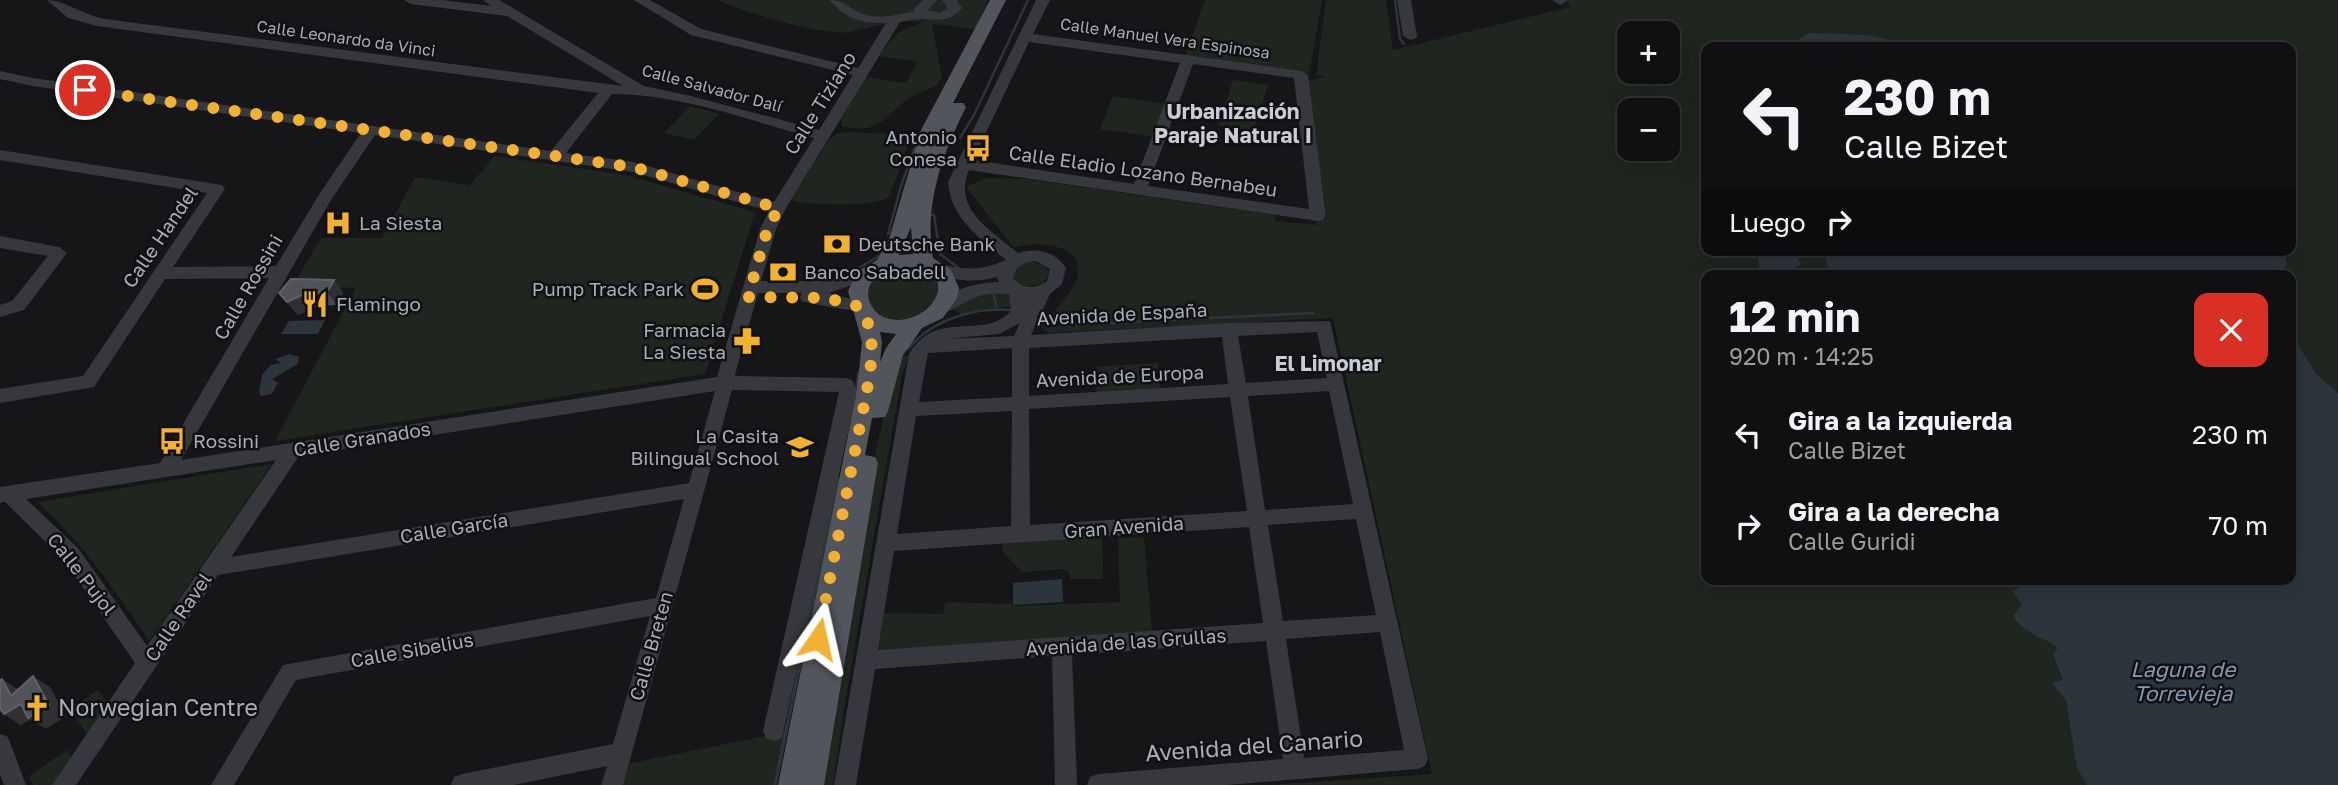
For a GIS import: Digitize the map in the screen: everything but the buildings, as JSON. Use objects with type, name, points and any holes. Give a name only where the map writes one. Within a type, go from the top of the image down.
[{"type":"main road","points":[[791,785],[867,390],[872,342],[857,290],[898,239],[930,131],[998,0]]},
{"type":"main road","points":[[862,312],[891,327],[914,324],[930,318],[942,308],[949,288],[932,266],[919,231],[935,156],[950,121],[1013,0]]},
{"type":"main road","points":[[876,269],[909,260],[932,266]]},
{"type":"main road","points":[[811,785],[881,388],[893,353],[914,324]]},
{"type":"street","name":"Calle Leonardo da Vinci","points":[[54,0],[65,11],[113,24],[607,90],[640,90]]},
{"type":"street","points":[[411,0],[511,12]]},
{"type":"street","points":[[641,0],[696,32],[862,73]]},
{"type":"street","points":[[837,0],[846,10],[858,16],[895,19],[923,13],[941,18],[955,9],[953,1]]},
{"type":"street","points":[[923,13],[921,9],[930,0]]},
{"type":"street","points":[[1012,263],[962,212],[956,190],[963,164],[1043,0]]},
{"type":"street","points":[[1404,0],[1410,36]]},
{"type":"street","points":[[436,3],[493,2]]},
{"type":"street","points":[[475,8],[493,2]]},
{"type":"street","name":"Calle Salvador Dalí","points":[[493,2],[640,90],[691,100],[822,136]]},
{"type":"street","name":"Calle Tiziano","points":[[750,292],[765,237],[778,208],[895,19]]},
{"type":"street","name":"Calle Manuel Vera Espinosa","points":[[1025,37],[1301,75],[1318,216]]},
{"type":"street","points":[[1139,190],[1188,59]]},
{"type":"street","points":[[0,75],[33,82],[633,167],[778,208]]},
{"type":"street","points":[[555,156],[607,90]]},
{"type":"street","name":"Calle Rossini","points":[[166,469],[336,180],[372,130]]},
{"type":"street","name":"Calle Handel","points":[[0,155],[217,188],[87,383],[0,397]]},
{"type":"street","name":"Calle Eladio Lozano Bernabeu","points":[[963,164],[1318,216]]},
{"type":"street","points":[[0,242],[58,253],[19,306],[0,311]]},
{"type":"street","points":[[932,266],[960,276],[979,277],[1037,256],[1058,268],[1057,279],[1043,292],[1020,341],[1021,533]]},
{"type":"street","points":[[845,785],[915,363],[922,347],[943,333],[998,328],[1013,321],[1020,307],[1015,290],[1005,278],[1012,263]]},
{"type":"street","points":[[750,292],[828,287],[876,269]]},
{"type":"street","points":[[161,273],[281,272]]},
{"type":"street","points":[[942,308],[958,296],[978,289],[1015,290],[1029,294],[1043,292]]},
{"type":"street","points":[[750,292],[826,298],[862,312]]},
{"type":"street","name":"Calle Breten","points":[[612,785],[724,395],[750,292]]},
{"type":"street","points":[[967,329],[1005,334],[1018,330],[1029,321]]},
{"type":"street","points":[[1029,321],[1048,339]]},
{"type":"street","name":"Avenida de España","points":[[922,347],[1324,325],[1336,384]]},
{"type":"street","points":[[1229,329],[1295,769]]},
{"type":"street","name":"Calle Granados","points":[[4,494],[725,383],[846,385],[848,391],[775,731]]},
{"type":"street","points":[[1336,384],[1387,623]]},
{"type":"street","name":"Avenida de Europa","points":[[907,410],[1336,384]]},
{"type":"street","name":"Calle Ravel","points":[[63,785],[293,450]]},
{"type":"street","name":"Calle García","points":[[212,568],[697,489]]},
{"type":"street","name":"Calle Pujol","points":[[4,494],[71,554],[147,663]]},
{"type":"street","name":"Gran Avenida","points":[[885,543],[1363,511]]},
{"type":"street","name":"Calle Sibelius","points":[[222,785],[290,671],[663,605]]},
{"type":"street","name":"Avenida de las Grullas","points":[[866,660],[1387,623]]},
{"type":"street","name":"Avenida del Canario","points":[[1098,785],[1415,760],[1387,623]]},
{"type":"street","points":[[1062,646],[1066,785]]},
{"type":"street","points":[[0,744],[15,785]]},
{"type":"street","points":[[462,785],[529,778],[621,753]]},
{"type":"shaded area","points":[[718,0],[988,0],[976,29],[932,24],[942,77],[937,85],[911,97],[875,125],[855,128],[842,126],[841,118],[865,77],[906,83],[918,62],[878,56],[898,33],[923,22],[895,23],[838,33],[784,22]]},
{"type":"shaded area","points":[[1205,0],[1322,0],[1309,74],[1185,56]]},
{"type":"shaded area","points":[[1326,0],[1386,0],[1393,50],[1571,7],[1565,0],[2338,0],[2338,785],[1270,785],[1432,774],[1333,318],[1049,333],[1037,326],[1035,317],[1048,320],[1072,289],[1078,266],[1074,257],[1067,251],[1046,245],[1034,244],[1014,248],[966,187],[986,178],[1026,179],[1276,215],[1275,221],[1318,225],[1316,221],[1327,218],[1307,81],[1325,77],[1316,75]]},
{"type":"shaded area","points":[[1233,80],[1268,85],[1253,131],[1218,126]]},
{"type":"shaded area","points":[[1113,96],[1166,104],[1154,137],[1100,129]]},
{"type":"shaded area","points":[[690,106],[719,114],[694,140],[664,133]]},
{"type":"shaded area","points":[[839,133],[912,135],[889,197],[857,204],[794,201],[792,198],[830,138]]},
{"type":"shaded area","points":[[494,156],[625,175],[755,212],[705,374],[275,441],[356,288],[292,287],[321,238],[382,238],[415,177],[470,185]]},
{"type":"shaded area","points":[[1030,261],[1046,266],[1049,272],[1043,284],[1026,287],[1016,281],[1013,275],[1022,264]]},
{"type":"shaded area","points":[[904,265],[924,268],[938,278],[941,293],[926,309],[911,318],[894,320],[873,313],[865,291],[875,277]]},
{"type":"shaded area","points":[[1008,292],[1017,305],[960,314],[952,308],[966,296]]},
{"type":"shaded area","points":[[900,356],[909,356],[902,375],[833,785],[820,785],[863,515]]},
{"type":"shaded area","points":[[1158,363],[1160,389],[1096,393],[1094,367]]},
{"type":"shaded area","points":[[272,464],[149,641],[84,551],[37,502]]},
{"type":"shaded area","points":[[1102,535],[1103,579],[1070,579],[1070,573],[1063,569],[1022,572],[1003,552],[1003,541]]},
{"type":"shaded area","points":[[1144,537],[1152,632],[878,652],[884,613],[943,614],[945,602],[1013,606],[1120,602],[1118,538]]},
{"type":"shaded area","points":[[98,690],[108,704],[87,735],[70,708]]},
{"type":"shaded area","points":[[785,732],[774,785],[621,785],[627,764]]},
{"type":"shaded area","points":[[67,750],[71,757],[52,785],[33,785],[29,776]]},
{"type":"water","points":[[1810,33],[1867,35],[1900,42],[1794,42]]},
{"type":"water","points":[[1757,256],[1795,256],[1801,264],[1792,270],[1760,270]]},
{"type":"water","points":[[1824,256],[2284,256],[2287,263],[2283,270],[1829,270]]},
{"type":"water","points":[[325,320],[318,334],[281,334],[289,321]]},
{"type":"water","name":"Laguna de Torrevieja","points":[[2296,342],[2317,375],[2338,393],[2338,785],[2087,785],[2077,768],[2066,700],[2052,683],[2063,680],[2053,654],[2058,648],[2028,631],[2013,616],[2022,605],[2013,592],[2019,587],[2018,585],[2296,585]]},
{"type":"water","points":[[289,354],[299,357],[298,364],[272,379],[278,383],[272,394],[261,396],[259,392],[262,375],[271,365],[280,363],[276,359]]},
{"type":"water","points":[[1062,579],[1063,602],[1013,605],[1013,583]]},
{"type":"waterway","points":[[960,138],[974,115],[1028,0]]},
{"type":"waterway","points":[[1395,0],[1400,39],[1404,44]]},
{"type":"waterway","points":[[888,234],[901,186],[920,133]]},
{"type":"waterway","points":[[931,215],[934,215],[940,254],[960,269]]},
{"type":"waterway","points":[[851,273],[882,254]]},
{"type":"waterway","points":[[993,292],[997,309]]},
{"type":"waterway","points":[[913,343],[934,327],[958,316],[984,310],[1011,310]]},
{"type":"waterway","points":[[1038,317],[1069,325],[1313,313]]},
{"type":"waterway","points":[[907,349],[913,343]]},
{"type":"waterway","points":[[856,392],[859,372]]},
{"type":"waterway","points":[[775,785],[838,478]]},
{"type":"place","name":"Antonio Conesa","points":[[978,148]]},
{"type":"place","name":"La Siesta","points":[[338,223]]},
{"type":"place","name":"Deutsche Bank","points":[[837,244]]},
{"type":"place","name":"Banco Sabadell","points":[[783,272]]},
{"type":"place","name":"Pump Track Park","points":[[705,289]]},
{"type":"place","name":"Flamingo","points":[[315,304]]},
{"type":"place","name":"Farmacia La Siesta","points":[[747,341]]},
{"type":"place","name":"Rossini","points":[[172,441]]},
{"type":"place","name":"La Casita Bilingual School","points":[[800,447]]},
{"type":"place","name":"Norwegian Centre","points":[[37,708]]},
{"type":"district","name":"Urbanización Paraje Natural I","points":[[1233,124]]},
{"type":"district","name":"El Limonar","points":[[1328,364]]},
{"type":"route","points":[[85,90],[633,167],[778,208],[765,237],[748,297],[826,298],[857,306],[866,318],[872,342],[867,390],[818,639]]}]
